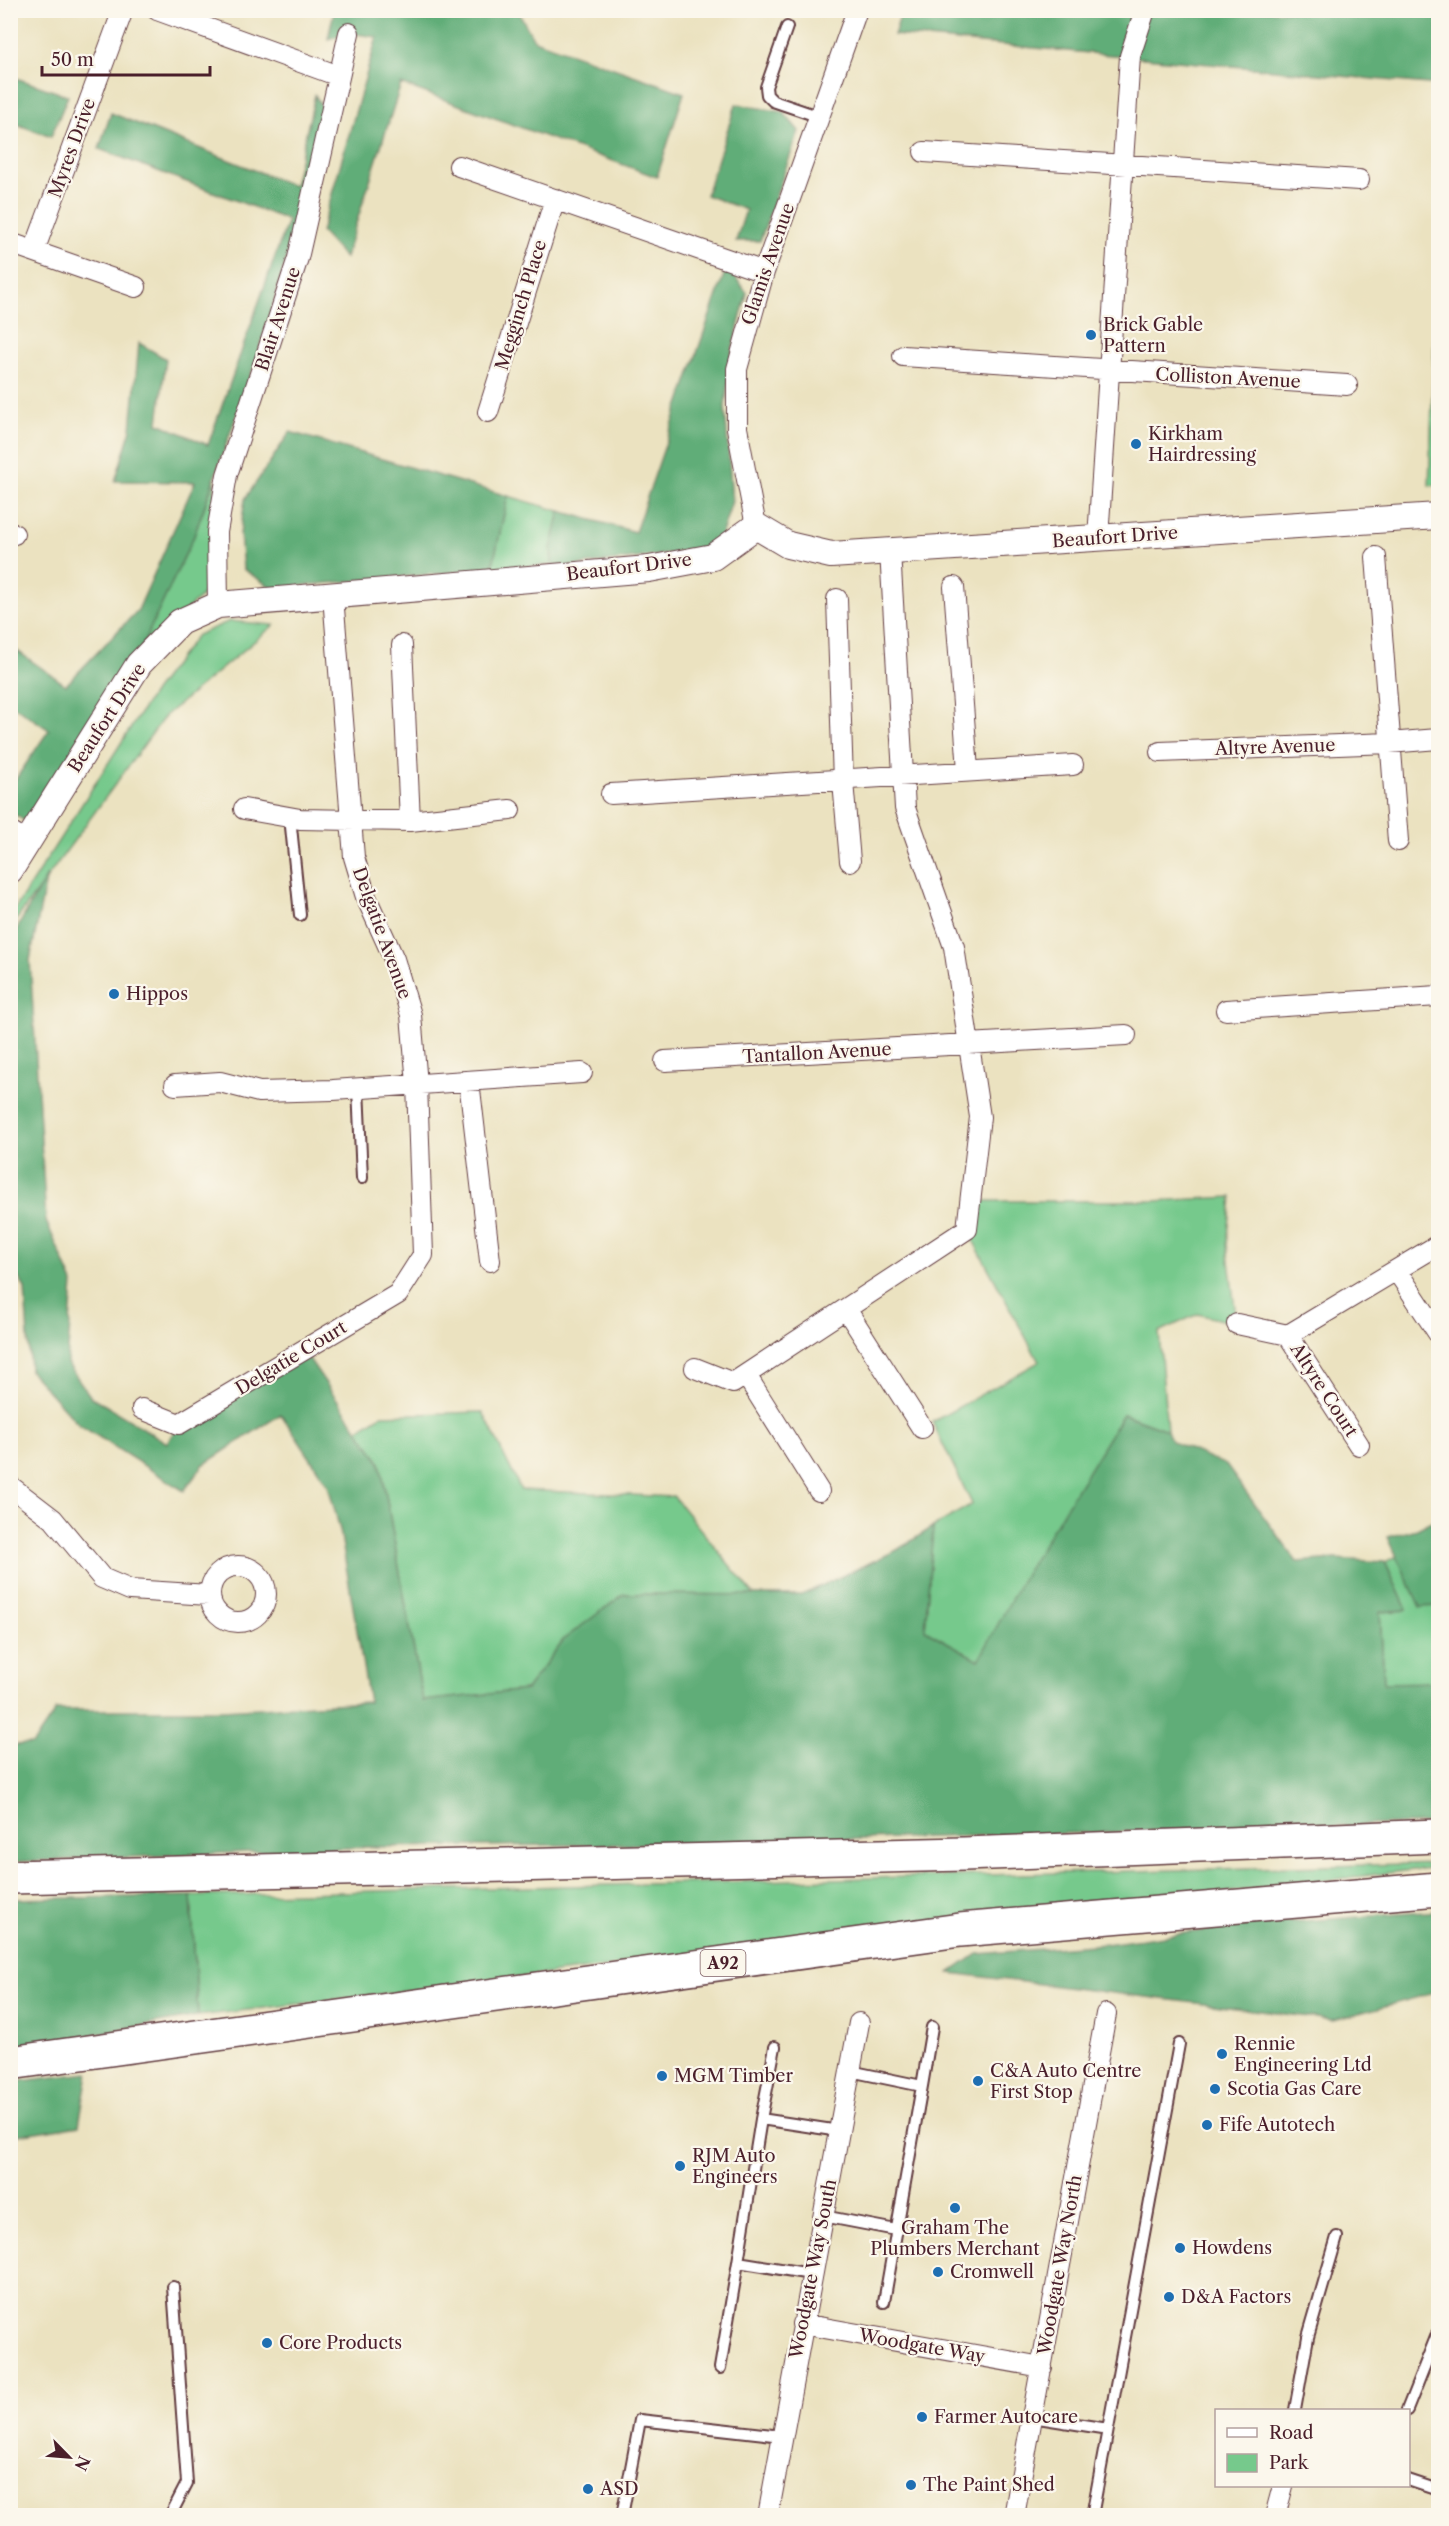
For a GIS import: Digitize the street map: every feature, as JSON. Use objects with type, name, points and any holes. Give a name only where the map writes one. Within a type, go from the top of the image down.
[{"type":"highway","points":[[10,1877],[964,1854],[1438,1836]]},
{"type":"highway","name":"A92","points":[[10,2063],[960,1930],[1438,1889]]},
{"type":"street","name":"Myres Drive","points":[[34,251],[123,10]]},
{"type":"street","points":[[157,10],[339,76]]},
{"type":"street","name":"Glamis Avenue","points":[[756,526],[737,428],[736,369],[764,272],[857,10]]},
{"type":"street","points":[[1098,538],[1131,56],[1145,10]]},
{"type":"street","name":"Blair Avenue","points":[[218,605],[217,532],[227,475],[298,258],[349,33]]},
{"type":"street","points":[[924,152],[1359,180]]},
{"type":"street","points":[[459,166],[764,272]]},
{"type":"street","name":"Megginch Place","points":[[488,412],[555,199]]},
{"type":"street","points":[[10,243],[136,286]]},
{"type":"street","name":"Colliston Avenue","points":[[903,356],[1109,372],[1347,385]]},
{"type":"street","name":"Beaufort Drive","points":[[10,870],[19,837],[139,664],[180,622],[218,605],[650,569],[713,556],[756,526],[788,545],[831,555],[1438,516]]},
{"type":"street","points":[[695,1368],[734,1383],[967,1229],[980,1117],[954,947],[905,808],[890,551]]},
{"type":"street","points":[[1376,558],[1398,841]]},
{"type":"street","points":[[954,587],[968,770]]},
{"type":"street","name":"Delgatie Avenue","points":[[333,596],[354,857],[366,897],[394,958],[411,1016],[417,1084],[423,1255]]},
{"type":"street","points":[[837,599],[843,782],[850,861]]},
{"type":"street","points":[[402,645],[410,821]]},
{"type":"street","name":"Altyre Avenue","points":[[1160,752],[1438,739]]},
{"type":"street","points":[[611,794],[843,782],[968,770],[1073,765]]},
{"type":"street","points":[[244,809],[290,817],[410,821],[510,810]]},
{"type":"street","points":[[1226,1010],[1438,996]]},
{"type":"street","name":"Tantallon Avenue","points":[[665,1061],[1126,1035]]},
{"type":"street","points":[[175,1085],[220,1082],[259,1092],[358,1088],[582,1073]]},
{"type":"street","points":[[469,1081],[490,1261]]},
{"type":"street","name":"Altyre Court","points":[[1237,1324],[1288,1335],[1438,1245]]},
{"type":"street","name":"Delgatie Court","points":[[142,1409],[179,1424],[398,1294],[423,1255]]},
{"type":"street","points":[[1397,1270],[1438,1334]]},
{"type":"street","points":[[846,1309],[922,1428]]},
{"type":"street","name":"Altyre Court","points":[[1288,1335],[1359,1445]]},
{"type":"street","points":[[746,1375],[819,1491]]},
{"type":"street","points":[[10,1486],[53,1519],[102,1578],[130,1590],[209,1595]]},
{"type":"street","name":"Woodgate Way North","points":[[1014,2516],[1106,2014]]},
{"type":"street","name":"Woodgate Way South","points":[[768,2516],[859,2023]]},
{"type":"street","name":"Woodgate Way","points":[[802,2324],[1042,2367]]},
{"type":"street","points":[[1275,2516],[1283,2487]]},
{"type":"lane","points":[[787,27],[766,87],[767,95],[773,101],[820,117]]},
{"type":"lane","points":[[290,817],[300,915]]},
{"type":"lane","points":[[358,1088],[362,1178]]},
{"type":"lane","points":[[884,2302],[932,2027]]},
{"type":"lane","points":[[1092,2516],[1179,2044]]},
{"type":"lane","points":[[720,2368],[774,2047]]},
{"type":"lane","points":[[850,2071],[922,2086]]},
{"type":"lane","points":[[761,2119],[838,2132]]},
{"type":"lane","points":[[823,2216],[896,2230]]},
{"type":"lane","points":[[1295,2409],[1308,2337],[1336,2237]]},
{"type":"lane","points":[[738,2262],[811,2274]]},
{"type":"lane","points":[[171,2516],[187,2482],[173,2287]]},
{"type":"lane","points":[[1407,2409],[1438,2332]]},
{"type":"lane","points":[[1032,2417],[1108,2429]]},
{"type":"lane","points":[[622,2516],[640,2420],[782,2436]]},
{"type":"lane","points":[[1410,2481],[1438,2490]]},
{"type":"green space","points":[[902,10],[1417,11],[1438,17],[1438,85],[894,35]]},
{"type":"green space","points":[[334,11],[518,11],[534,40],[684,93],[657,177],[401,84],[345,258],[321,232],[377,37],[349,33],[328,39]]},
{"type":"green space","points":[[10,76],[68,96],[51,137],[11,122]]},
{"type":"green space","points":[[315,95],[323,108],[299,216],[259,351],[194,536],[142,646],[28,823],[11,812],[11,786],[49,730],[11,704],[10,646],[66,685],[138,610],[195,482],[115,481],[131,429],[139,343],[166,359],[158,423],[208,445],[288,220],[99,149],[111,113],[294,186]]},
{"type":"green space","points":[[736,104],[783,112],[799,131],[760,241],[736,241],[746,210],[706,195]]},
{"type":"green space","points":[[1438,237],[1438,485],[1429,486]]},
{"type":"green space","points":[[727,266],[747,293],[732,351],[725,407],[732,501],[721,536],[699,550],[566,567],[552,565],[551,549],[560,511],[635,532]]},
{"type":"green space","points":[[290,432],[508,496],[492,569],[272,588],[243,569],[240,534],[245,499]]},
{"type":"green space","points":[[215,477],[212,575],[201,597],[142,646],[194,536]]},
{"type":"green space","points":[[508,496],[560,511],[551,549],[552,565],[492,569]]},
{"type":"green space","points":[[230,621],[274,625],[165,716],[11,927],[11,915],[155,690],[197,635]]},
{"type":"green space","points":[[47,875],[30,960],[46,1221],[73,1283],[67,1363],[90,1396],[167,1443],[179,1424],[303,1350],[380,1462],[423,1701],[526,1690],[564,1639],[624,1594],[802,1595],[897,1550],[933,1527],[925,1630],[979,1660],[1021,1581],[1123,1414],[1167,1430],[1171,1441],[1226,1465],[1297,1562],[1335,1559],[1385,1562],[1407,1610],[1380,1612],[1384,1683],[1438,1682],[1438,1823],[682,1844],[369,1847],[11,1862],[11,1745],[33,1744],[56,1710],[222,1710],[369,1702],[340,1530],[328,1485],[281,1414],[203,1465],[184,1491],[78,1424],[30,1371],[25,1288],[11,1266],[11,939]]},
{"type":"green space","points":[[1232,1197],[1227,1245],[1237,1324],[1198,1314],[1159,1332],[1167,1430],[1123,1414],[979,1660],[925,1630],[933,1527],[972,1504],[932,1422],[1039,1362],[967,1229],[970,1201],[1152,1201]]},
{"type":"green space","points":[[483,1412],[521,1490],[674,1497],[754,1595],[625,1594],[564,1639],[526,1690],[423,1701],[380,1462],[358,1430],[381,1415]]},
{"type":"green space","points":[[1438,1518],[1438,1606],[1420,1607],[1388,1537],[1417,1529]]},
{"type":"green space","points":[[1397,1556],[1420,1606],[1438,1606],[1438,1682],[1384,1684],[1380,1612],[1407,1610],[1385,1562]]},
{"type":"green space","points":[[1438,1863],[1438,1867],[198,2016],[191,1896]]},
{"type":"green space","points":[[191,1896],[198,2016],[11,2049],[11,1899]]},
{"type":"green space","points":[[1438,1911],[1438,1992],[1333,2020],[950,1973],[977,1954],[1106,1944],[1236,1926]]},
{"type":"green space","points":[[88,2073],[79,2125],[11,2136],[11,2082]]},
{"type":"place","name":"Brick Gable Pattern","points":[[1091,335]]},
{"type":"place","name":"Kirkham Hairdressing","points":[[1136,444]]},
{"type":"place","name":"Hippos","points":[[114,994]]},
{"type":"place","name":"Rennie Engineering Ltd","points":[[1222,2054]]},
{"type":"place","name":"MGM Timber","points":[[662,2076]]},
{"type":"place","name":"C&A Auto Centre First Stop","points":[[978,2081]]},
{"type":"place","name":"Scotia Gas Care","points":[[1215,2089]]},
{"type":"place","name":"Fife Autotech","points":[[1207,2125]]},
{"type":"place","name":"RJM Auto Engineers","points":[[680,2166]]},
{"type":"place","name":"Graham The Plumbers Merchant","points":[[955,2208]]},
{"type":"place","name":"Howdens","points":[[1180,2248]]},
{"type":"place","name":"Cromwell","points":[[938,2272]]},
{"type":"place","name":"D&A Factors","points":[[1169,2297]]},
{"type":"place","name":"Core Products","points":[[267,2343]]},
{"type":"place","name":"Farmer Autocare","points":[[922,2417]]},
{"type":"place","name":"The Paint Shed","points":[[911,2485]]},
{"type":"place","name":"ASD","points":[[588,2489]]}]
